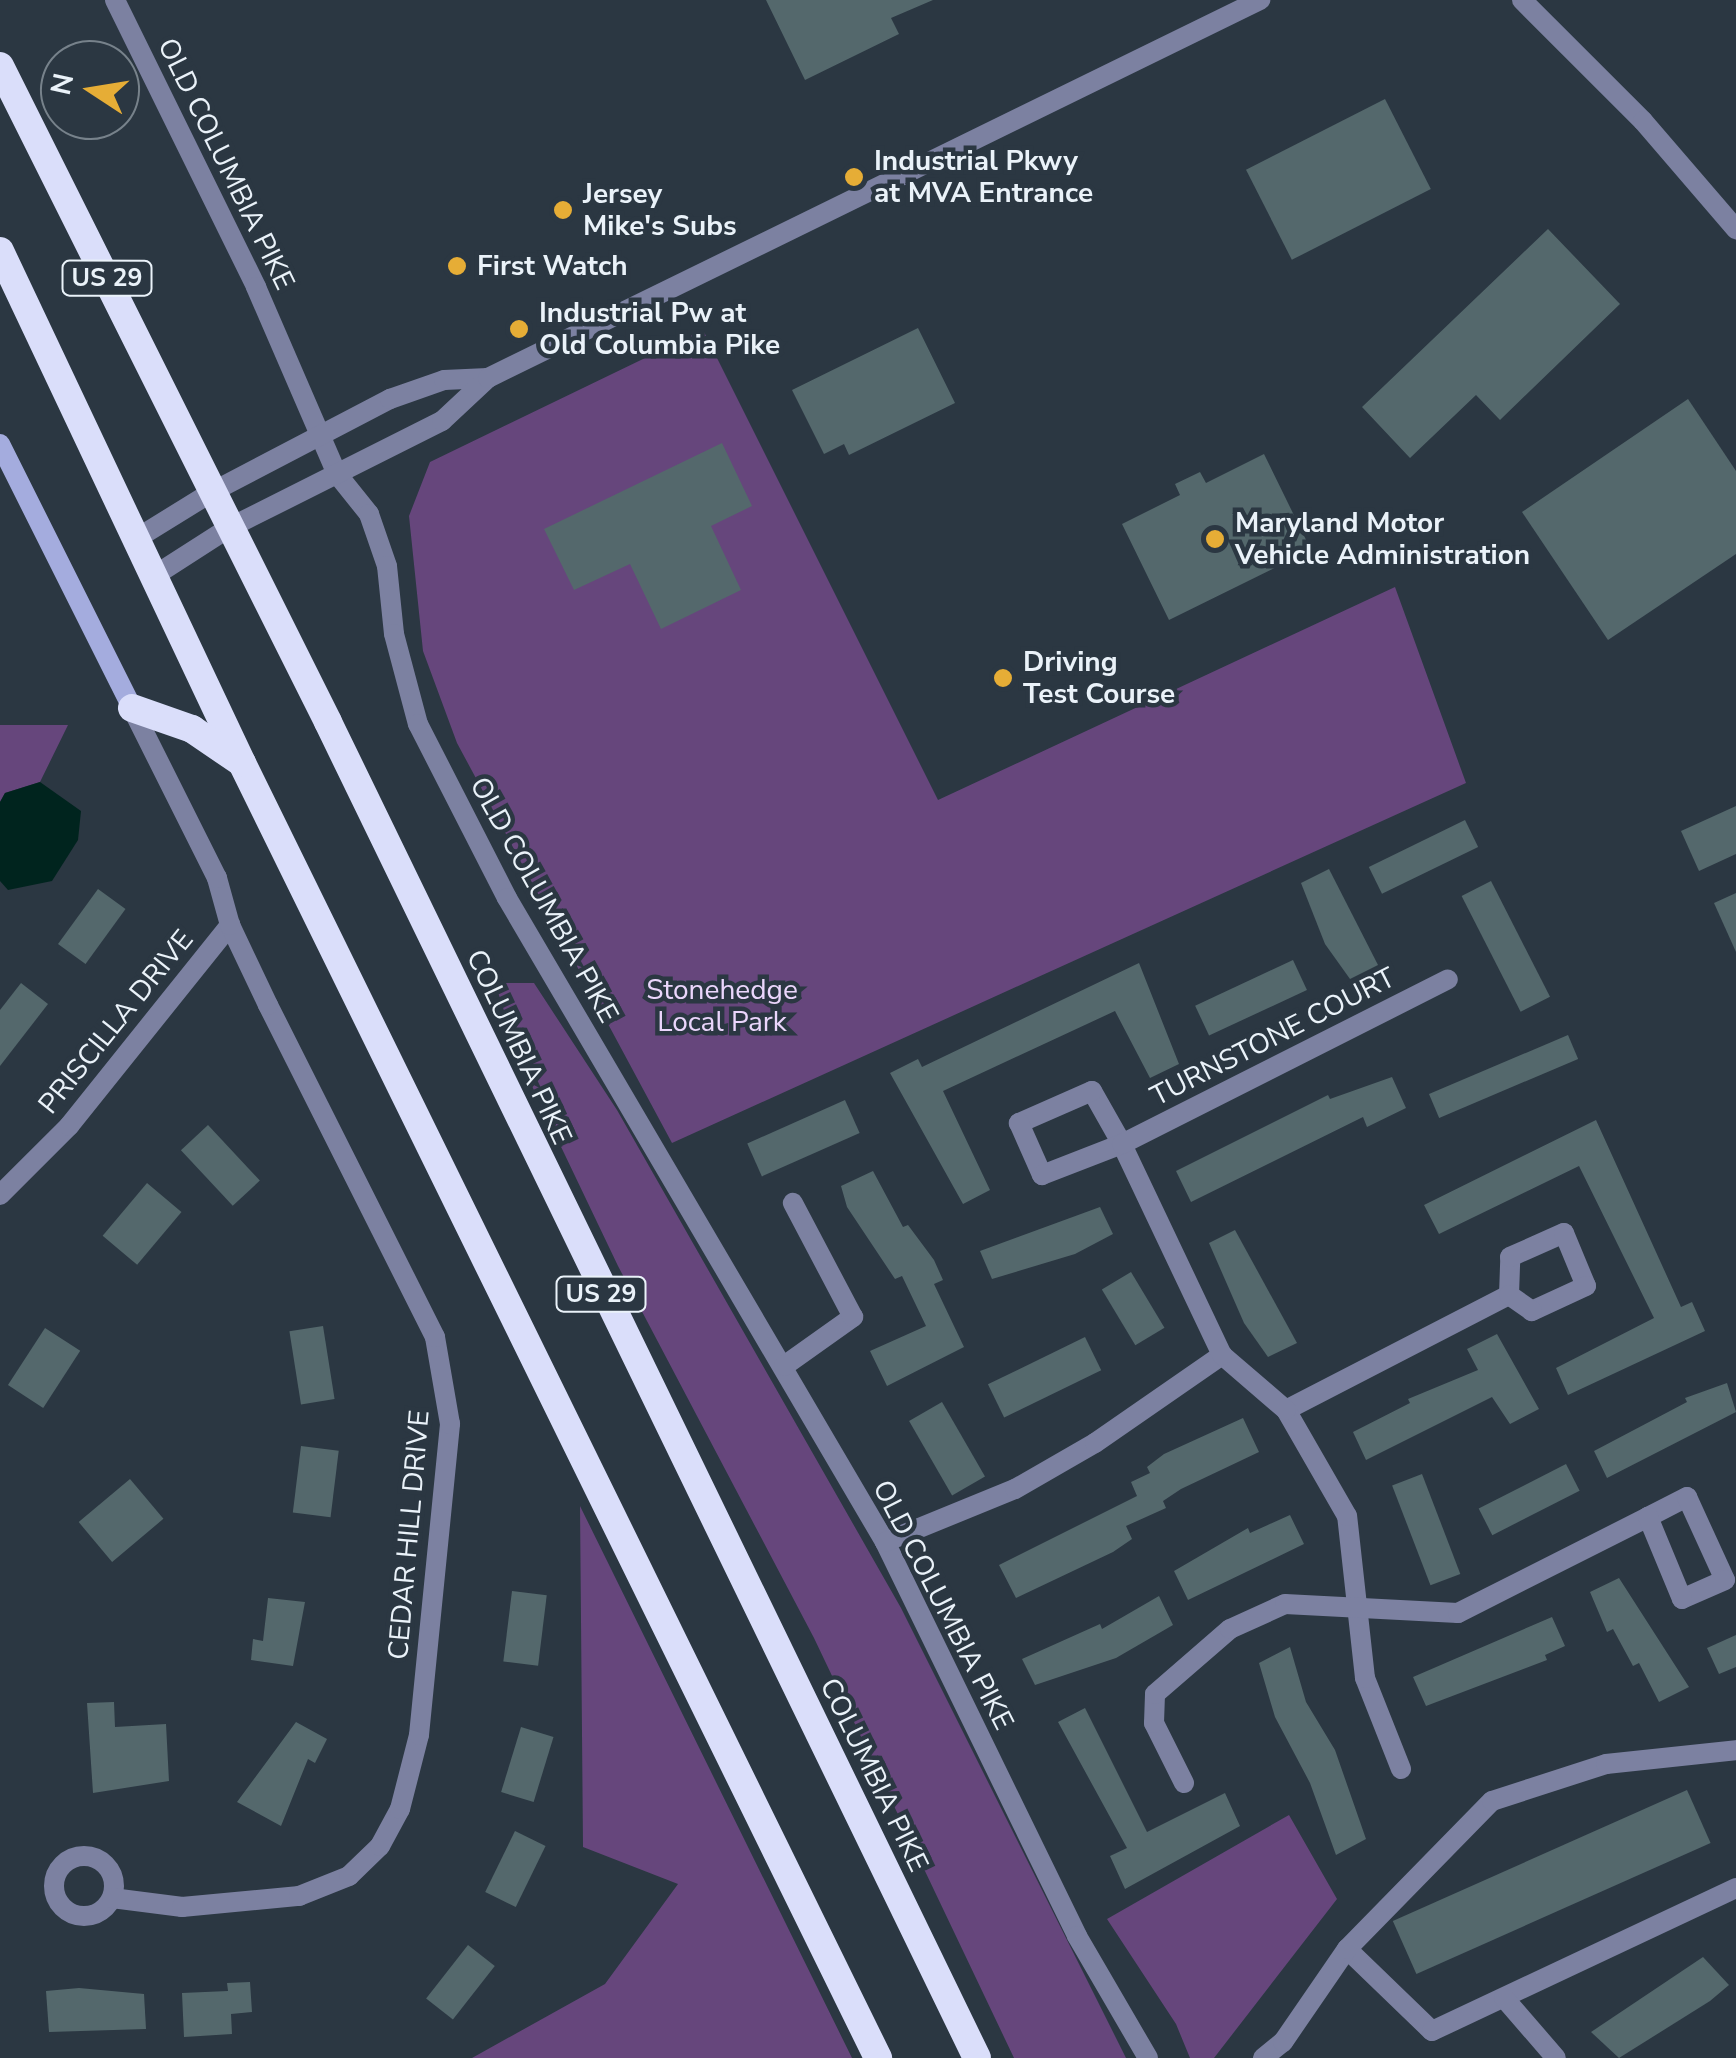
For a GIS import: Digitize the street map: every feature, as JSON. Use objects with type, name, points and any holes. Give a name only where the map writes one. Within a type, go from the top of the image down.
[{"type":"highway","name":"COLUMBIA PIKE","points":[[0,66],[227,529],[328,722],[976,2058]]},
{"type":"highway","name":"US 29","points":[[0,251],[157,574],[242,764],[878,2058]]},
{"type":"highway","points":[[132,708],[192,730],[242,764]]},
{"type":"main road","points":[[0,444],[132,708]]},
{"type":"street","name":"OLD COLUMBIA PIKE","points":[[115,0],[323,432],[336,474],[369,514],[387,566],[394,634],[418,724],[507,898],[885,1542],[1077,1936],[1148,2058]]},
{"type":"street","points":[[157,574],[227,529],[442,421],[488,378],[991,138],[1260,0]]},
{"type":"street","points":[[1522,0],[1644,122],[1736,229]]},
{"type":"street","points":[[139,537],[323,432],[415,388],[488,378]]},
{"type":"street","name":"CEDAR HILL DRIVE","points":[[112,1898],[182,1907],[299,1896],[349,1876],[380,1846],[400,1809],[419,1735],[448,1451],[444,1359],[230,925],[217,878],[132,708]]},
{"type":"street","name":"PRISCILLA DRIVE","points":[[0,1194],[70,1126],[230,925]]},
{"type":"street","name":"TURNSTONE COURT","points":[[1122,1144],[1448,979]]},
{"type":"street","points":[[1122,1144],[1042,1175],[1019,1123],[1092,1090],[1122,1144],[1222,1355],[1286,1410],[1347,1516],[1365,1678],[1401,1768]]},
{"type":"street","points":[[784,1366],[852,1317],[793,1203]]},
{"type":"street","points":[[1286,1410],[1510,1295]]},
{"type":"street","points":[[885,1542],[1015,1489],[1096,1444],[1222,1355]]},
{"type":"street","points":[[1184,1783],[1154,1723],[1155,1694],[1230,1629],[1285,1604],[1458,1613],[1648,1516],[1687,1497],[1725,1580],[1682,1599],[1648,1516]]},
{"type":"street","points":[[1263,2058],[1282,2042],[1347,1949],[1492,1800],[1606,1764],[1736,1750]]},
{"type":"street","points":[[1347,1949],[1432,2030],[1736,1888]]},
{"type":"street","points":[[1504,1998],[1556,2058]]},
{"type":"green space","name":"Stonehedge Local Park","points":[[703,330],[938,800],[1395,587],[1466,783],[672,1143],[457,743],[423,651],[409,516],[430,462]]},
{"type":"green space","points":[[0,725],[68,725],[40,782],[5,793],[0,802]]},
{"type":"green space","points":[[495,983],[534,983],[617,1110],[901,1608],[1126,2058],[1014,2058],[814,1638],[618,1266],[521,1063]]},
{"type":"green space","points":[[580,1506],[852,2058],[472,2058],[605,1984],[678,1884],[583,1847]]},
{"type":"green space","points":[[1289,1815],[1337,1899],[1214,2058],[1190,2058],[1176,2024],[1107,1919]]},
{"type":"shaded area","points":[[40,782],[81,811],[78,840],[52,881],[8,890],[0,881],[0,802],[5,793]]},
{"type":"building","points":[[766,0],[933,0],[891,18],[899,34],[805,80]]},
{"type":"building","points":[[1385,99],[1431,189],[1292,260],[1246,170]]},
{"type":"building","points":[[1548,229],[1620,304],[1500,420],[1476,395],[1410,458],[1362,407]]},
{"type":"building","points":[[918,328],[955,403],[849,455],[844,444],[824,454],[792,390]]},
{"type":"building","points":[[1688,399],[1736,471],[1736,554],[1608,640],[1522,512]]},
{"type":"building","points":[[722,443],[752,506],[711,526],[741,590],[661,629],[630,564],[574,590],[544,529]]},
{"type":"building","points":[[1264,454],[1311,550],[1169,620],[1122,524],[1180,495],[1175,484],[1200,472],[1206,483]]},
{"type":"building","points":[[1736,806],[1736,854],[1699,871],[1681,831]]},
{"type":"building","points":[[1465,820],[1478,847],[1382,894],[1369,867]]},
{"type":"building","points":[[1329,869],[1378,965],[1350,979],[1325,944],[1301,883]]},
{"type":"building","points":[[1491,881],[1550,997],[1521,1012],[1462,896]]},
{"type":"building","points":[[98,889],[126,909],[86,964],[58,944]]},
{"type":"building","points":[[1736,893],[1736,952],[1714,903]]},
{"type":"building","points":[[1293,960],[1307,990],[1209,1036],[1195,1006]]},
{"type":"building","points":[[1139,963],[1179,1064],[1150,1078],[1115,1011],[943,1091],[990,1190],[963,1204],[890,1073],[918,1059],[922,1067]]},
{"type":"building","points":[[21,983],[48,1004],[0,1066],[0,1010]]},
{"type":"building","points":[[1568,1035],[1578,1059],[1439,1118],[1429,1094]]},
{"type":"building","points":[[1392,1077],[1406,1108],[1367,1127],[1363,1117],[1191,1202],[1176,1171],[1328,1095],[1330,1099]]},
{"type":"building","points":[[845,1100],[860,1133],[762,1176],[747,1144]]},
{"type":"building","points":[[1596,1120],[1681,1307],[1692,1302],[1705,1331],[1568,1395],[1556,1368],[1654,1318],[1579,1166],[1439,1234],[1424,1205]]},
{"type":"building","points":[[208,1125],[260,1181],[233,1206],[181,1150]]},
{"type":"building","points":[[873,1171],[903,1227],[908,1225],[934,1260],[943,1280],[934,1284],[964,1347],[887,1386],[870,1351],[926,1326],[902,1276],[895,1279],[847,1207],[841,1186]]},
{"type":"building","points":[[147,1183],[181,1212],[137,1265],[103,1236]]},
{"type":"building","points":[[1100,1207],[1113,1234],[1075,1254],[992,1279],[980,1251]]},
{"type":"building","points":[[1235,1230],[1297,1343],[1268,1357],[1244,1323],[1209,1243]]},
{"type":"building","points":[[1131,1272],[1164,1328],[1135,1345],[1102,1290]]},
{"type":"building","points":[[323,1326],[335,1399],[301,1404],[289,1331]]},
{"type":"building","points":[[45,1328],[80,1351],[43,1408],[8,1385]]},
{"type":"building","points":[[1497,1334],[1539,1409],[1510,1424],[1492,1397],[1366,1460],[1353,1432],[1410,1403],[1408,1399],[1478,1370],[1467,1349]]},
{"type":"building","points":[[1085,1337],[1101,1370],[1004,1418],[988,1384]]},
{"type":"building","points":[[1727,1383],[1736,1412],[1607,1478],[1594,1451],[1687,1402],[1685,1398]]},
{"type":"building","points":[[942,1402],[985,1476],[952,1495],[909,1421]]},
{"type":"building","points":[[1243,1418],[1259,1452],[1181,1489],[1163,1501],[1166,1508],[1126,1526],[1132,1539],[1113,1552],[1016,1598],[999,1565],[1137,1496],[1131,1482],[1150,1473],[1147,1467],[1164,1454]]},
{"type":"building","points":[[301,1446],[339,1451],[331,1517],[293,1513]]},
{"type":"building","points":[[1566,1464],[1580,1491],[1492,1535],[1479,1508]]},
{"type":"building","points":[[1422,1474],[1460,1574],[1430,1585],[1392,1485]]},
{"type":"building","points":[[130,1479],[163,1519],[112,1562],[79,1522]]},
{"type":"building","points":[[1290,1515],[1304,1544],[1188,1600],[1174,1571],[1248,1528],[1250,1533]]},
{"type":"building","points":[[1619,1578],[1689,1687],[1659,1702],[1639,1663],[1633,1666],[1613,1629],[1607,1632],[1590,1592]]},
{"type":"building","points":[[512,1591],[547,1595],[538,1666],[503,1661]]},
{"type":"building","points":[[1159,1596],[1173,1625],[1116,1658],[1035,1685],[1022,1659],[1100,1624],[1102,1629]]},
{"type":"building","points":[[268,1598],[305,1602],[293,1666],[251,1660],[253,1639],[263,1641]]},
{"type":"building","points":[[1552,1617],[1565,1646],[1545,1655],[1547,1660],[1426,1706],[1413,1677]]},
{"type":"building","points":[[1736,1635],[1736,1667],[1719,1674],[1707,1648]]},
{"type":"building","points":[[1290,1647],[1306,1702],[1335,1750],[1366,1839],[1336,1855],[1310,1783],[1275,1717],[1259,1663]]},
{"type":"building","points":[[114,1702],[115,1727],[166,1724],[169,1781],[93,1793],[87,1703]]},
{"type":"building","points":[[1085,1708],[1147,1832],[1225,1793],[1240,1826],[1125,1889],[1110,1856],[1127,1848],[1058,1722]]},
{"type":"building","points":[[296,1722],[327,1739],[315,1763],[308,1759],[281,1826],[237,1802]]},
{"type":"building","points":[[521,1727],[554,1737],[534,1802],[501,1792]]},
{"type":"building","points":[[1687,1790],[1711,1843],[1416,1974],[1393,1921]]},
{"type":"building","points":[[515,1831],[546,1846],[516,1907],[485,1892]]},
{"type":"building","points":[[468,1945],[495,1966],[453,2020],[426,1999]]},
{"type":"building","points":[[1703,1957],[1729,1985],[1710,2001],[1619,2058],[1591,2032]]},
{"type":"building","points":[[250,1982],[252,2012],[231,2014],[232,2034],[184,2037],[182,1993],[228,1991],[227,1983]]},
{"type":"building","points":[[79,1988],[144,1994],[146,2029],[49,2032],[46,1991]]},
{"type":"place","name":"Industrial Pkwy at MVA Entrance","points":[[854,177]]},
{"type":"place","name":"Jersey Mike's Subs","points":[[563,210]]},
{"type":"place","name":"First Watch","points":[[457,266]]},
{"type":"place","name":"Industrial Pw at Old Columbia Pike","points":[[519,329]]},
{"type":"place","name":"Maryland Motor Vehicle Administration","points":[[1215,539]]},
{"type":"place","name":"Driving Test Course","points":[[1003,678]]}]
